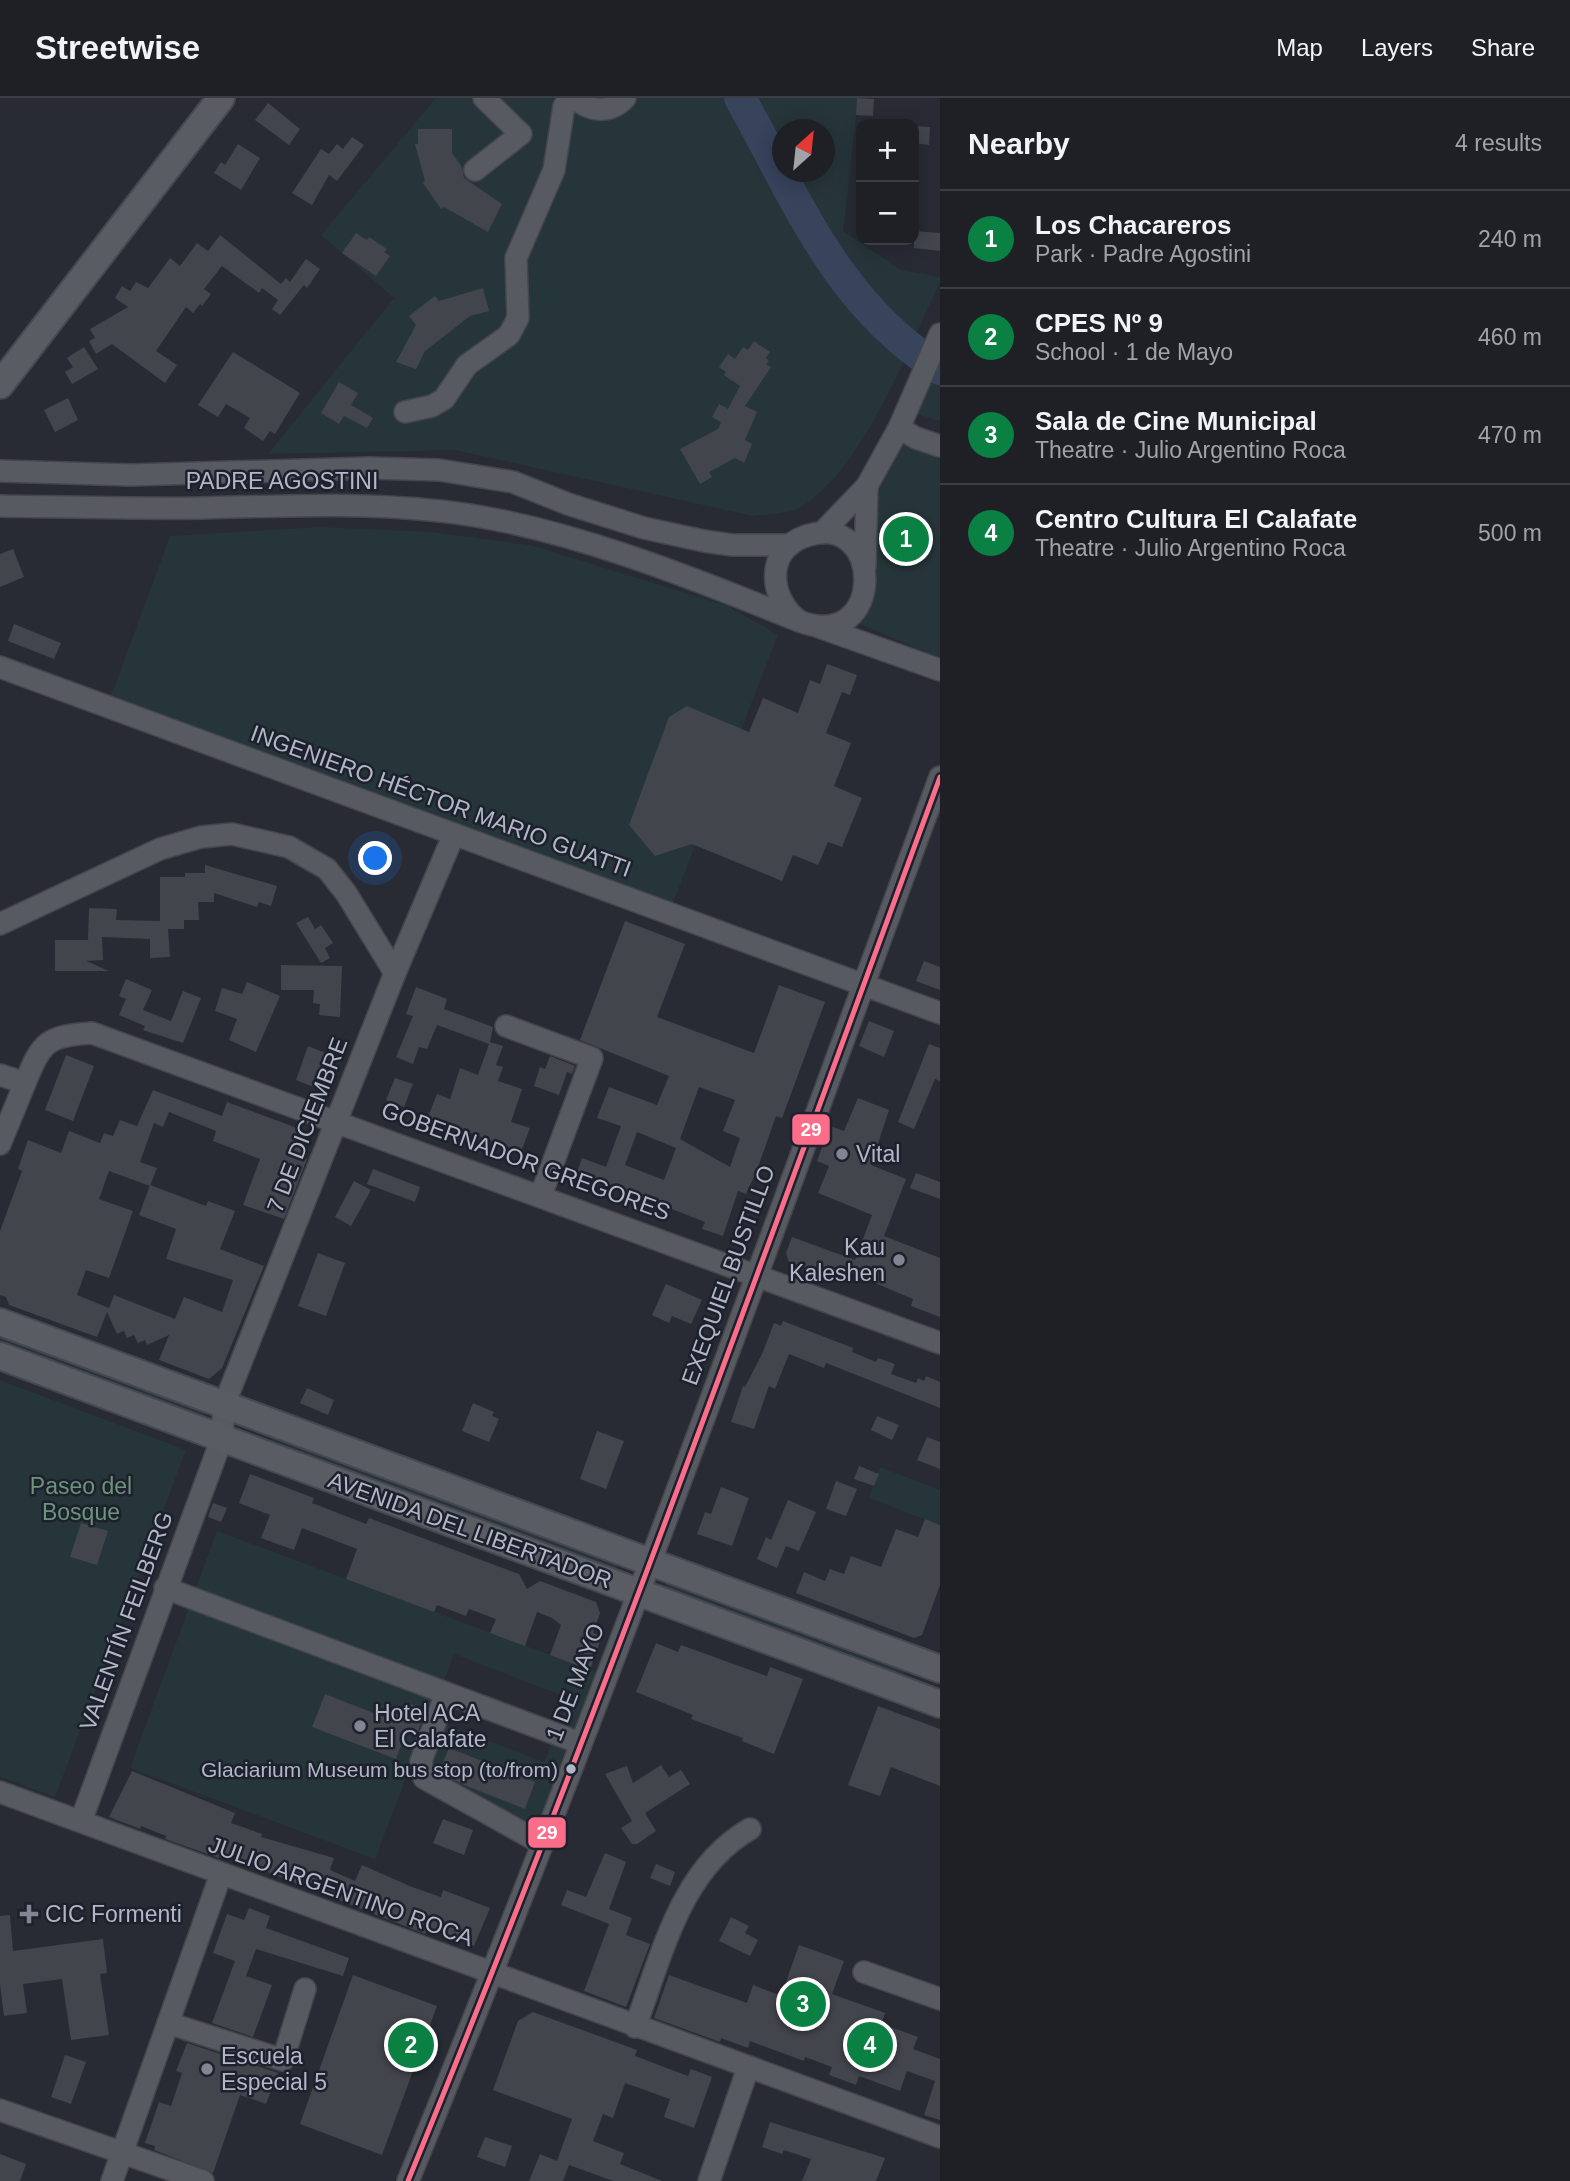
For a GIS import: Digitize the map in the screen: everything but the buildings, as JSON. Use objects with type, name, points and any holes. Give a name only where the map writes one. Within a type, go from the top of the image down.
[{"type":"main road","points":[[0,385],[222,98]]},
{"type":"main road","name":"AVENIDA DEL LIBERTADOR","points":[[0,1322],[650,1562],[939,1665]]},
{"type":"main road","name":"AVENIDA DEL LIBERTADOR","points":[[0,1356],[933,1701]]},
{"type":"street","points":[[484,98],[521,134],[557,148]]},
{"type":"street","points":[[405,412],[432,406],[444,398],[467,365],[509,335],[518,318],[519,304],[514,271],[516,258],[554,170],[564,106],[574,98],[591,109],[602,110],[612,108],[625,98]]},
{"type":"street","points":[[475,170],[521,134]]},
{"type":"street","points":[[822,533],[867,486],[899,428],[940,334]]},
{"type":"street","points":[[899,428],[916,438],[940,446]]},
{"type":"street","name":"PADRE AGOSTINI","points":[[0,471],[131,475],[370,468],[439,470],[513,482],[631,524],[704,541],[732,545],[790,545]]},
{"type":"street","points":[[865,566],[848,542],[822,533],[799,538],[780,556],[775,585],[783,606],[808,624],[846,619],[857,609],[867,581],[867,486]]},
{"type":"street","name":"PADRE AGOSTINI","points":[[0,506],[191,508],[331,503],[441,511],[521,524],[710,586],[940,670]]},
{"type":"street","name":"INGENIERO HÉCTOR MARIO GUATTI","points":[[0,667],[940,1013]]},
{"type":"street","name":"EXEQUIEL BUSTILLO","points":[[638,1593],[940,777]]},
{"type":"street","points":[[0,924],[160,849],[201,837],[232,834],[289,847],[327,869],[351,900],[395,973]]},
{"type":"street","name":"7 DE DICIEMBRE","points":[[222,1438],[225,1405],[395,973],[454,834]]},
{"type":"street","points":[[506,1026],[593,1058],[541,1195]]},
{"type":"street","name":"GOBERNADOR GREGORES","points":[[25,1083],[37,1054],[46,1043],[61,1035],[92,1033],[338,1120],[940,1343]]},
{"type":"street","points":[[0,1075],[25,1083],[0,1144]]},
{"type":"street","name":"VALENTÍN FEILBERG","points":[[81,1821],[222,1438]]},
{"type":"street","points":[[165,1588],[580,1743]]},
{"type":"street","name":"1 DE MAYO","points":[[408,2181],[492,1975],[638,1593]]},
{"type":"street","points":[[933,1701],[939,1665]]},
{"type":"street","points":[[446,1693],[421,1761],[424,1778],[541,1843]]},
{"type":"street","name":"JULIO ARGENTINO ROCA","points":[[0,1792],[492,1975],[940,2137]]},
{"type":"street","points":[[635,2027],[685,1896],[698,1874],[715,1854],[750,1829]]},
{"type":"street","points":[[112,2181],[221,1874]]},
{"type":"street","points":[[864,1972],[940,1999]]},
{"type":"street","points":[[168,2023],[283,2060],[305,1989]]},
{"type":"street","points":[[709,2181],[748,2068]]},
{"type":"street","points":[[0,2110],[203,2181]]},
{"type":"green space","points":[[436,98],[858,98],[843,231],[856,240],[856,245],[864,245],[901,270],[940,277],[899,372],[864,437],[845,465],[824,489],[801,507],[753,516],[455,450],[268,454],[394,298],[321,235]]},
{"type":"green space","points":[[940,355],[940,421],[913,413]]},
{"type":"green space","points":[[902,437],[940,452],[940,658],[851,620],[875,504]]},
{"type":"green space","points":[[320,527],[431,532],[530,545],[728,606],[778,635],[672,905],[110,699],[170,536]]},
{"type":"green space","points":[[0,1332],[206,1411],[205,1414],[201,1417],[0,1345]]},
{"type":"green space","name":"Paseo del Bosque","points":[[0,1380],[186,1450],[55,1797],[0,1777]]},
{"type":"green space","points":[[273,1435],[619,1563],[616,1570],[270,1442]]},
{"type":"green space","points":[[880,1467],[940,1490],[940,1525],[869,1498]]},
{"type":"green space","points":[[217,1531],[599,1673],[540,1825],[535,1828],[438,1775],[432,1758],[442,1723],[544,1762],[569,1698],[454,1654],[432,1712],[411,1704],[406,1718],[387,1710],[384,1717],[325,1694],[313,1726],[407,1730],[422,1736],[375,1859],[130,1768]]},
{"type":"green space","points":[[667,1581],[905,1670],[902,1678],[664,1588]]},
{"type":"waterway","points":[[740,98],[801,212],[846,281],[873,313],[904,343],[940,369]]},
{"type":"transit line","name":"29","points":[[408,2181],[614,1657],[940,777]]},
{"type":"place","name":"Los Chacareros","points":[[906,539]]},
{"type":"place","name":"Vital","points":[[842,1154]]},
{"type":"place","name":"Kau Kaleshen","points":[[899,1260]]},
{"type":"place","name":"Hotel ACA El Calafate","points":[[360,1726]]},
{"type":"place","name":"Glaciarium Museum bus stop (to/from)","points":[[571,1769]]},
{"type":"place","name":"CIC Formenti","points":[[29,1914]]},
{"type":"place","name":"Sala de Cine Municipal","points":[[803,2004]]},
{"type":"place","name":"CPES Nº 9","points":[[411,2045]]},
{"type":"place","name":"Centro Cultura El Calafate","points":[[870,2045]]},
{"type":"place","name":"Escuela Especial 5","points":[[207,2069]]}]
